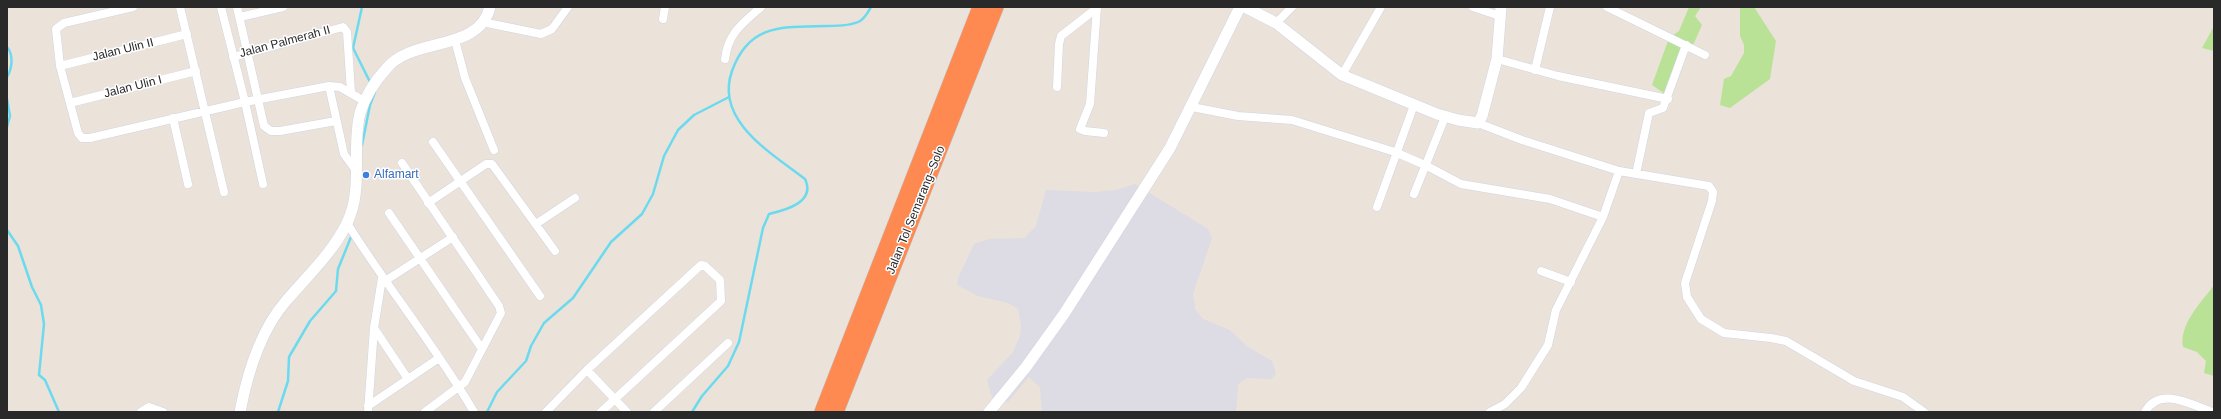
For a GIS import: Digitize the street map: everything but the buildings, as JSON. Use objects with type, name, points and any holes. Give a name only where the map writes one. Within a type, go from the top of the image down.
[{"type":"highway","name":"Jalan Tol Semarang–Solo","points":[[822,412],[980,7]]},
{"type":"highway","name":"Jalan Tol Semarang–Solo","points":[[836,412],[996,7]]},
{"type":"street","points":[[90,16],[98,7]]},
{"type":"street","points":[[133,7],[90,16],[58,26],[55,34],[60,66],[78,133],[86,138],[245,102],[330,86],[340,87],[351,92],[367,96]]},
{"type":"street","points":[[180,7],[206,111],[224,192]]},
{"type":"street","points":[[221,7],[245,102],[263,184]]},
{"type":"street","points":[[237,7],[264,126],[271,131],[280,131],[336,121]]},
{"type":"street","points":[[240,18],[283,7]]},
{"type":"street","points":[[240,412],[249,377],[273,320],[286,301],[318,267],[347,223],[353,206],[357,172],[359,122],[367,96],[386,68],[403,54],[455,40],[474,30],[482,22],[490,7]]},
{"type":"street","points":[[482,22],[541,34],[552,29],[568,7]]},
{"type":"street","points":[[663,19],[665,7]]},
{"type":"street","points":[[725,58],[726,46],[730,38],[762,7]]},
{"type":"street","points":[[1057,87],[1059,44],[1061,36],[1097,7]]},
{"type":"street","points":[[1097,7],[1090,104],[1080,128],[1085,131],[1104,133]]},
{"type":"street","points":[[989,412],[1026,367],[1064,314],[1166,154],[1192,107],[1240,7]]},
{"type":"street","points":[[1245,7],[1276,23],[1342,75],[1445,117],[1478,123],[1522,140],[1619,171],[1708,186],[1712,189],[1712,201],[1685,283],[1687,298],[1701,319],[1724,333],[1786,341],[1854,381],[1902,398],[1924,412]]},
{"type":"street","points":[[1276,23],[1292,7]]},
{"type":"street","points":[[1342,75],[1382,7]]},
{"type":"street","points":[[1473,7],[1501,12],[1496,59],[1482,116],[1478,123]]},
{"type":"street","points":[[1535,70],[1550,7]]},
{"type":"street","points":[[1607,7],[1705,55]]},
{"type":"street","name":"Jalan Palmerah II","points":[[233,57],[343,27],[347,32],[351,92]]},
{"type":"street","name":"Jalan Ulin II","points":[[60,66],[187,34]]},
{"type":"street","points":[[455,40],[465,78],[494,150]]},
{"type":"street","points":[[1636,174],[1649,113],[1663,108],[1668,99],[1686,45]]},
{"type":"street","points":[[1496,59],[1535,70],[1668,99]]},
{"type":"street","name":"Jalan Ulin I","points":[[70,103],[196,72]]},
{"type":"street","points":[[330,86],[344,154],[357,172]]},
{"type":"street","points":[[1377,207],[1395,152],[1414,105]]},
{"type":"street","points":[[1192,107],[1238,116],[1292,120],[1395,152],[1427,166],[1461,184],[1550,199],[1603,217]]},
{"type":"street","points":[[1414,194],[1427,166],[1445,117]]},
{"type":"street","points":[[173,118],[188,184]]},
{"type":"street","points":[[433,142],[540,296]]},
{"type":"street","points":[[402,163],[428,203],[453,237],[500,310],[500,317],[471,371],[460,388],[425,412]]},
{"type":"street","points":[[428,203],[486,164],[492,164],[555,251]]},
{"type":"street","points":[[1490,412],[1512,398],[1532,372],[1548,345],[1556,310],[1603,217],[1619,171]]},
{"type":"street","points":[[536,224],[575,198]]},
{"type":"street","points":[[389,213],[419,259],[482,349]]},
{"type":"street","points":[[347,223],[383,279],[460,388],[474,412]]},
{"type":"street","points":[[383,279],[419,259],[453,237]]},
{"type":"street","points":[[546,412],[587,370],[701,265],[705,266],[719,278],[721,301],[601,412]]},
{"type":"street","points":[[1541,271],[1571,282]]},
{"type":"street","points":[[368,409],[374,328],[383,279]]},
{"type":"street","points":[[374,328],[408,379]]},
{"type":"street","points":[[654,412],[728,343]]},
{"type":"street","points":[[368,409],[439,358]]},
{"type":"street","points":[[587,370],[627,412]]},
{"type":"street","points":[[2145,412],[2151,402],[2162,398],[2188,403],[2212,412]]},
{"type":"street","points":[[141,412],[149,407],[163,412]]},
{"type":"shaded area","points":[[1135,184],[1208,229],[1212,238],[1193,294],[1195,309],[1203,319],[1230,330],[1248,347],[1272,361],[1276,374],[1271,379],[1247,378],[1238,384],[1236,412],[1042,412],[1040,387],[1029,377],[1008,402],[992,397],[987,380],[1013,352],[1020,336],[1021,325],[1018,309],[1008,303],[978,296],[957,285],[958,278],[974,244],[989,239],[1024,238],[1036,226],[1046,190],[1094,192],[1116,190]]},
{"type":"green space","points":[[1689,7],[1701,7],[1695,16],[1702,25],[1694,43],[1681,55],[1665,94],[1652,85],[1669,38],[1679,31]]},
{"type":"green space","points":[[1740,7],[1754,7],[1776,41],[1770,79],[1730,108],[1720,105],[1724,79],[1731,76],[1744,53],[1744,45],[1740,36]]},
{"type":"green space","points":[[2214,26],[2214,51],[2202,48]]},
{"type":"green space","points":[[2214,285],[2214,376],[2204,373],[2206,361],[2197,352],[2183,347],[2183,338],[2184,330],[2192,314]]},
{"type":"waterway","points":[[362,7],[353,48],[371,84]]},
{"type":"waterway","points":[[692,412],[702,396],[728,366],[739,342],[763,228],[769,214],[798,204],[806,194],[807,187],[805,179],[763,147],[739,121],[731,105],[729,89],[732,71],[739,55],[748,44],[758,36],[769,31],[782,28],[839,26],[852,24],[862,20],[871,7]]},
{"type":"waterway","points":[[7,47],[11,54],[12,62],[7,77]]},
{"type":"waterway","points":[[362,145],[370,105],[375,92]]},
{"type":"waterway","points":[[487,412],[497,392],[526,361],[531,346],[544,323],[573,298],[611,242],[642,214],[653,194],[664,156],[678,130],[694,115],[729,97]]},
{"type":"waterway","points":[[7,99],[10,116],[7,127]]},
{"type":"waterway","points":[[7,230],[18,246],[32,287],[41,305],[44,324],[39,375],[45,380],[59,412]]},
{"type":"waterway","points":[[278,412],[288,381],[289,357],[310,321],[336,291],[338,269],[351,237]]},
{"type":"place","name":"Alfamart","points":[[366,175]]}]
